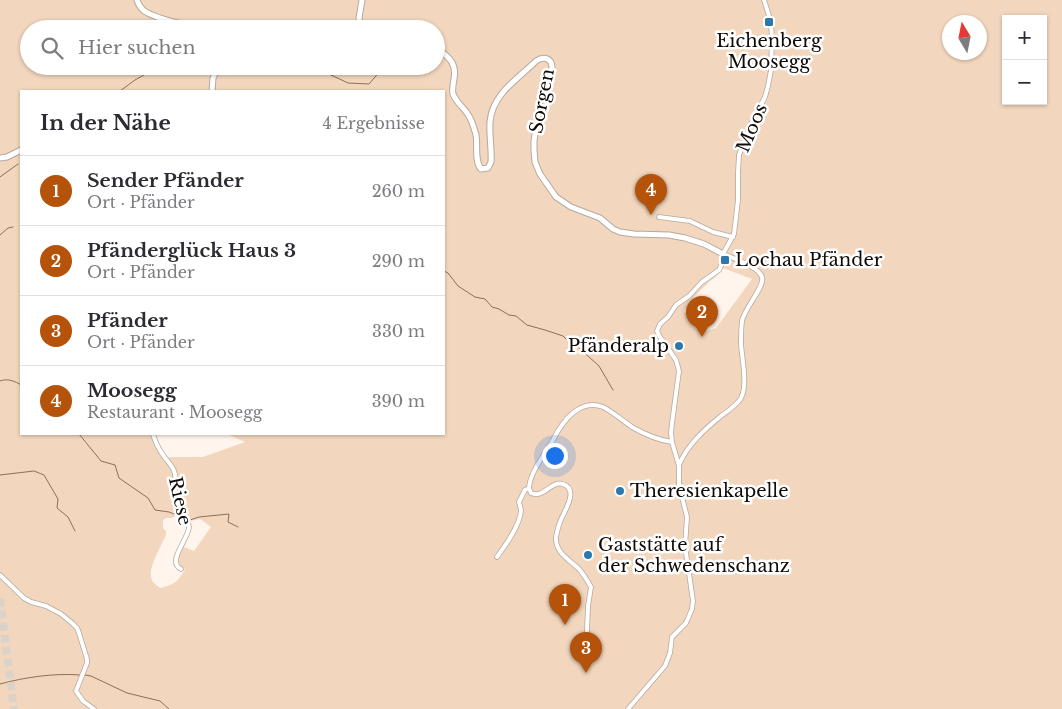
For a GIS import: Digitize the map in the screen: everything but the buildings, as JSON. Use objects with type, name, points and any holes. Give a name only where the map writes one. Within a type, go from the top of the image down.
[{"type":"street","points":[[359,20],[362,0]]},
{"type":"street","name":"Moos","points":[[672,442],[672,423],[678,371],[674,357],[658,334],[658,327],[668,318],[676,305],[686,299],[702,282],[719,270],[723,262],[723,254],[734,234],[738,200],[739,155],[750,126],[765,97],[770,78],[771,22],[764,0]]},
{"type":"street","points":[[138,1],[141,8],[148,13],[170,20]]},
{"type":"street","name":"Sorgen","points":[[445,55],[454,68],[453,94],[473,124],[477,142],[477,162],[480,167],[488,168],[491,162],[490,121],[497,101],[507,86],[536,61],[543,58],[549,60],[552,63],[552,68],[540,100],[534,141],[536,162],[540,174],[556,197],[571,207],[600,218],[613,229],[620,232],[669,235],[685,238],[704,244],[723,254]]},
{"type":"street","points":[[212,90],[214,75]]},
{"type":"street","points":[[0,158],[7,157],[20,150]]},
{"type":"street","points":[[659,217],[690,221],[713,232],[733,237]]},
{"type":"street","points":[[679,466],[686,452],[700,435],[739,401],[744,390],[741,343],[743,320],[745,311],[763,279],[756,269],[723,254]]},
{"type":"street","points":[[586,654],[588,606],[592,587],[581,571],[560,552],[556,542],[557,530],[570,499],[569,490],[565,485],[559,484],[536,495],[531,493],[529,482],[560,427],[577,409],[590,405],[604,408],[648,435],[672,442],[679,466],[679,484],[687,518],[685,546],[692,592],[692,609],[686,623],[672,637],[670,654],[665,666],[628,709]]},
{"type":"street","name":"Riese","points":[[153,435],[157,446],[175,472],[176,500],[188,522],[188,531],[176,558],[176,565],[181,569]]},
{"type":"street","points":[[497,557],[515,529],[521,510],[519,502],[524,490],[529,488]]},
{"type":"street","points":[[0,575],[24,598],[61,614],[77,628],[87,659],[84,675],[76,691],[83,701],[94,709]]},
{"type":"shaded area","points":[[0,0],[1062,0],[1062,709],[0,709]],"holes":[[[723,268],[752,279],[716,328],[707,331],[696,325],[684,311],[695,296]],[[177,515],[188,517],[190,521],[200,519],[211,527],[194,551],[184,547],[179,555],[178,564],[185,569],[181,577],[172,584],[160,588],[152,580],[151,572],[166,535],[166,531],[163,528],[163,520]]]},
{"type":"waterway","points":[[121,90],[144,75]]},
{"type":"waterway","points":[[331,75],[348,83],[369,84],[377,75]]},
{"type":"waterway","points":[[0,177],[18,164]]},
{"type":"waterway","points":[[0,235],[8,228],[13,227]]},
{"type":"waterway","points":[[445,272],[458,286],[475,297],[485,299],[492,307],[509,315],[516,316],[527,325],[563,336],[599,366],[613,390]]},
{"type":"waterway","points":[[0,381],[11,380],[20,384]]},
{"type":"waterway","points":[[80,435],[101,461],[115,465],[119,478],[148,498],[155,510],[169,512],[184,518]]},
{"type":"waterway","points":[[0,475],[34,471],[44,475],[58,499],[57,508],[68,517],[75,531]]},
{"type":"waterway","points":[[190,520],[199,517],[229,514],[228,522],[238,527]]},
{"type":"waterway","points":[[0,684],[40,676],[81,675]]},
{"type":"waterway","points":[[85,675],[127,693],[160,701],[169,709]]},
{"type":"tunnel","points":[[0,599],[14,709]]},
{"type":"place","name":"Eichenberg Moosegg","points":[[769,22]]},
{"type":"place","name":"Moosegg","points":[[651,215]]},
{"type":"place","name":"Lochau Pfänder","points":[[725,260]]},
{"type":"place","name":"Pfänderglück Haus 3","points":[[702,337]]},
{"type":"place","name":"Pfänderalp","points":[[679,346]]},
{"type":"place","name":"Theresienkapelle","points":[[620,491]]},
{"type":"place","name":"Gaststätte auf der Schwedenschanz","points":[[588,555]]},
{"type":"place","name":"Sender Pfänder","points":[[565,625]]},
{"type":"place","name":"Pfänder","points":[[586,673]]}]
